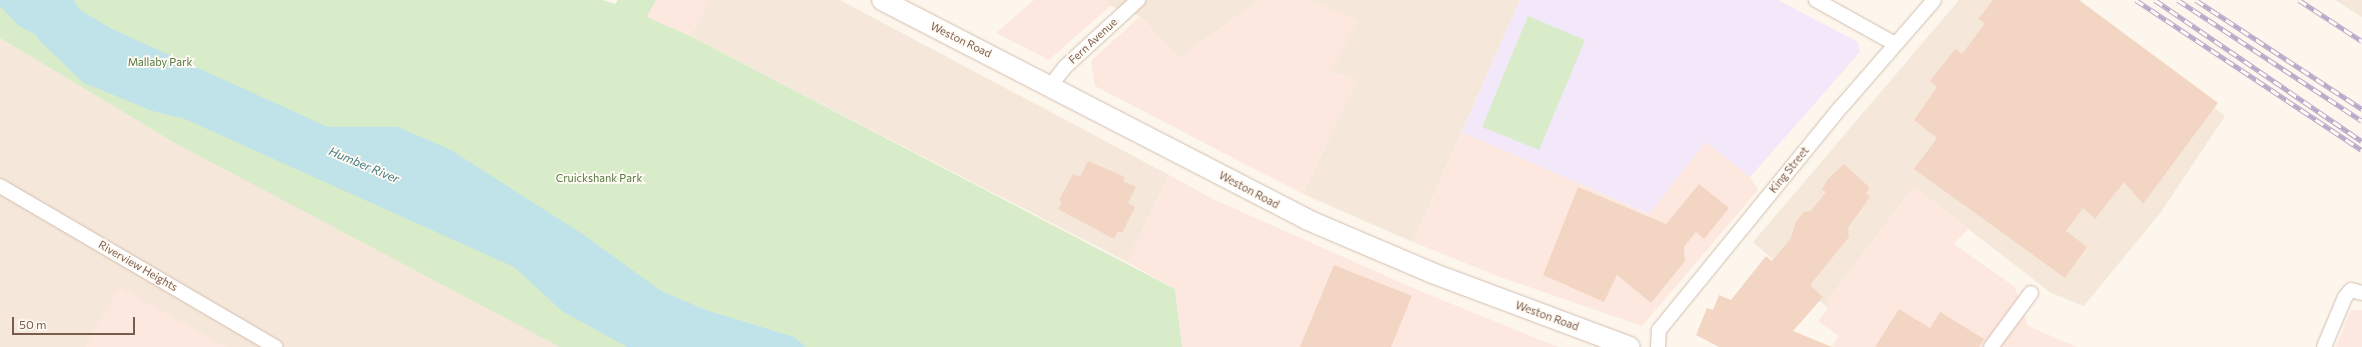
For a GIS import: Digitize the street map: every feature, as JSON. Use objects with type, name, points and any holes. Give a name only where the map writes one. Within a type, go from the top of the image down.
[{"type":"main road","name":"Weston Road","points":[[882,0],[1051,85],[1266,199],[1363,245],[1630,347]]},
{"type":"street","points":[[1816,0],[1895,44]]},
{"type":"street","name":"King Street","points":[[1658,347],[1659,330],[1895,44],[1934,0]]},
{"type":"street","name":"Fern Avenue","points":[[1051,85],[1066,66],[1137,1]]},
{"type":"street","name":"Riverview Heights","points":[[0,186],[273,345]]},
{"type":"street","points":[[2324,347],[2339,309],[2356,291]]},
{"type":"street","points":[[1991,347],[2031,293]]},
{"type":"shaded area","points":[[656,0],[710,0],[690,36],[647,17]]},
{"type":"shaded area","points":[[710,0],[840,0],[1169,175],[1127,262],[690,36]]},
{"type":"shaded area","points":[[1034,0],[1104,0],[1110,6],[1049,60],[996,33]]},
{"type":"shaded area","points":[[1104,0],[1260,0],[1179,58],[1140,16],[1110,6]]},
{"type":"shaded area","points":[[1260,0],[1310,0],[1357,20],[1331,72],[1356,81],[1303,194],[1095,86],[1091,61],[1140,16],[1179,58]]},
{"type":"shaded area","points":[[1310,0],[1520,0],[1413,242],[1303,194],[1356,81],[1331,72],[1334,63],[1324,7]]},
{"type":"shaded area","points":[[1520,0],[1778,0],[1858,42],[1860,52],[1750,177],[1706,142],[1649,214],[1462,132]]},
{"type":"shaded area","points":[[1959,0],[2071,0],[2225,116],[2161,212],[2084,306],[2051,293],[1914,187],[1830,297],[1828,308],[1753,242]]},
{"type":"shaded area","points":[[2335,0],[2362,0],[2362,17]]},
{"type":"shaded area","points":[[0,38],[175,143],[582,347],[0,347]]},
{"type":"shaded area","points":[[1462,132],[1648,214],[1706,141],[1750,177],[1758,190],[1642,326],[1500,277],[1413,242]]},
{"type":"shaded area","points":[[1169,175],[1215,200],[1420,291],[1558,347],[1182,347],[1175,289],[1127,262]]},
{"type":"shaded area","points":[[1914,187],[1968,229],[1954,244],[2015,287],[2028,326],[2077,347],[1832,347],[1839,336],[1818,321],[1828,308],[1830,297]]},
{"type":"shaded area","points":[[119,287],[226,347],[85,347]]},
{"type":"shaded area","points":[[2351,310],[2362,310],[2362,347],[2336,347]]},
{"type":"green space","name":"Cruickshank Park","points":[[0,0],[603,0],[615,4],[618,0],[656,0],[647,17],[690,36],[1175,289],[1182,347],[560,347],[175,143],[0,38]]},
{"type":"green space","points":[[1528,16],[1585,40],[1539,150],[1482,127]]},
{"type":"water","points":[[0,0],[74,0],[80,10],[112,29],[328,127],[398,127],[451,150],[584,235],[661,291],[706,310],[794,337],[806,347],[627,347],[562,311],[514,267],[169,112],[129,82],[19,26],[0,6]]},
{"type":"building","points":[[1993,0],[2079,0],[2218,103],[2143,204],[2124,182],[2095,219],[2083,208],[2066,231],[2087,247],[2065,278],[1914,169],[1937,138],[1914,120],[1937,87],[1930,81],[1955,49],[1962,54],[1985,23],[1978,19]]},
{"type":"building","points":[[1088,161],[1125,177],[1123,181],[1136,187],[1128,203],[1135,207],[1122,233],[1118,231],[1114,239],[1058,209],[1062,202],[1059,200],[1073,174],[1080,177]]},
{"type":"building","points":[[1844,164],[1870,188],[1866,193],[1870,197],[1848,228],[1849,237],[1810,285],[1823,297],[1793,331],[1832,347],[1719,347],[1696,335],[1707,308],[1713,310],[1719,295],[1731,300],[1766,256],[1772,261],[1791,238],[1796,221],[1804,212],[1811,211],[1826,192],[1822,190],[1827,180]]},
{"type":"building","points":[[1699,184],[1729,208],[1704,239],[1696,232],[1684,247],[1685,261],[1651,303],[1617,275],[1604,302],[1543,275],[1578,187],[1666,224]]},
{"type":"building","points":[[1334,265],[1412,296],[1391,347],[1300,347]]},
{"type":"building","points":[[1899,309],[1930,328],[1940,312],[1984,339],[1979,347],[1875,347]]},
{"type":"waterway","name":"Humber River","points":[[34,0],[51,31],[92,70],[155,96],[177,102]]},
{"type":"railway","points":[[2136,0],[2362,150]]},
{"type":"railway","points":[[2155,0],[2362,141]]},
{"type":"railway","points":[[2178,0],[2362,121]]},
{"type":"railway","points":[[2196,0],[2362,109]]},
{"type":"railway","points":[[2299,0],[2362,41]]},
{"type":"park label","name":"Mallaby Park","points":[[160,62]]}]
